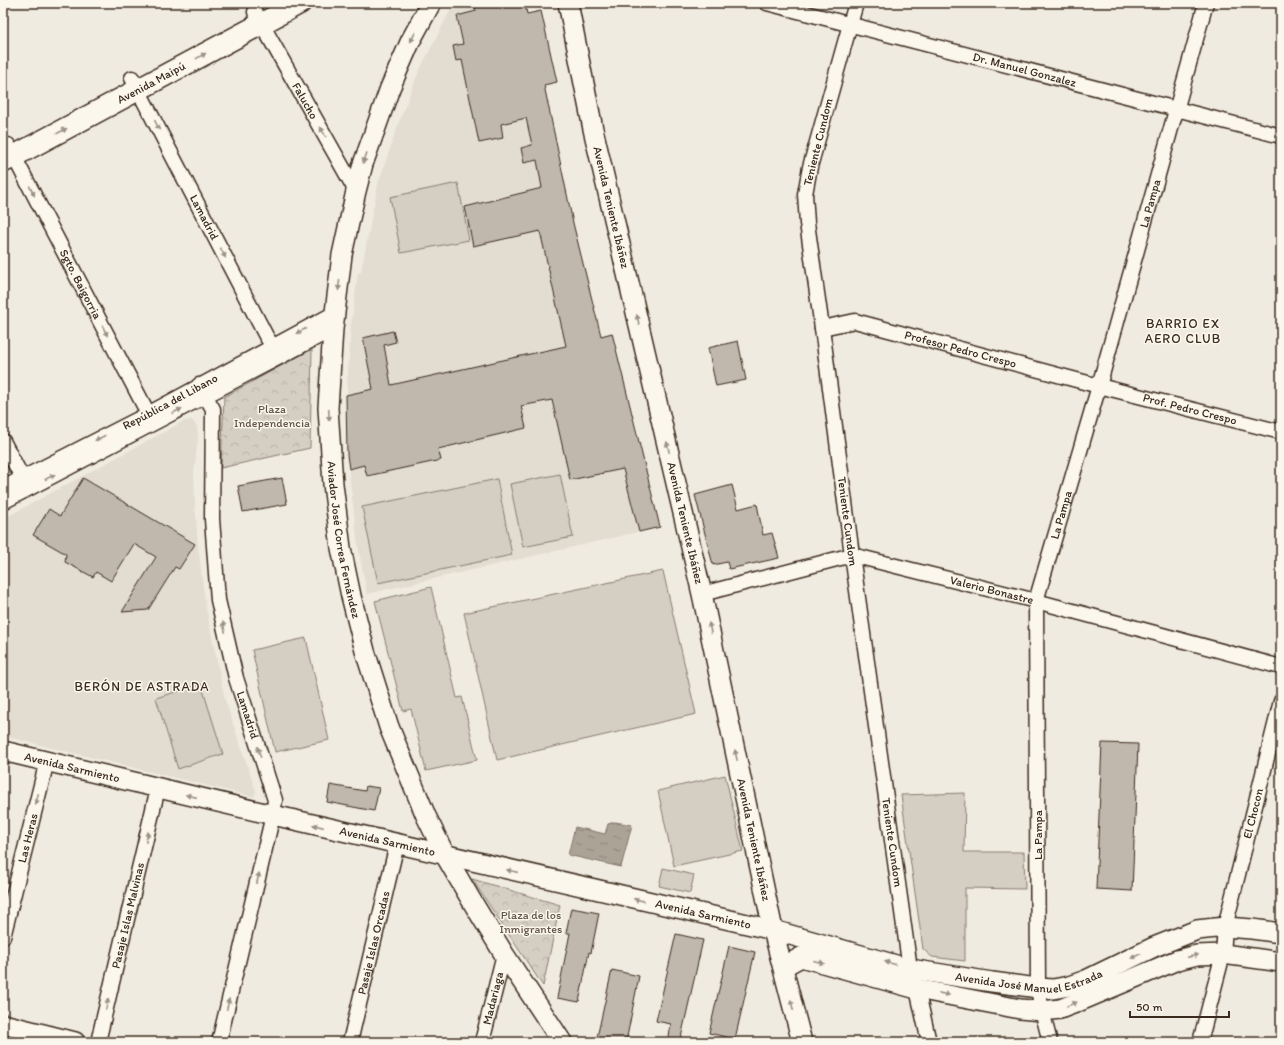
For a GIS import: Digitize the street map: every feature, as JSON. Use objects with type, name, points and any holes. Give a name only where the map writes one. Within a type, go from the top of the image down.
[{"type":"main road","name":"Avenida Maipú","points":[[7,153],[136,84],[262,13],[300,3]]},
{"type":"main road","name":"Aviador José Correa Fernández","points":[[431,3],[411,40],[390,88],[363,164],[342,254],[334,321],[328,408],[332,468],[341,548],[350,596],[365,651],[389,727],[426,816],[445,855],[504,954],[562,1042]]},
{"type":"main road","name":"Avenida Teniente Ibáñez","points":[[568,3],[593,129],[702,594],[773,930],[802,1042]]},
{"type":"main road","name":"Avenida Sarmiento","points":[[3,752],[773,930]]},
{"type":"main road","name":"Avenida José Manuel Estrada","points":[[773,930],[910,968],[992,982],[1053,989],[1069,986],[1086,980],[1154,947],[1197,930],[1225,926],[1281,933]]},
{"type":"main road","name":"Avenida José Manuel Estrada","points":[[783,967],[801,957],[917,989],[1020,1009],[1042,1011],[1060,1009],[1074,1004],[1177,960],[1198,955],[1223,954],[1281,962]]},
{"type":"main road","points":[[3,1024],[75,1042]]},
{"type":"street","name":"Dr. Manuel Gonzalez","points":[[767,3],[1281,136]]},
{"type":"street","name":"Teniente Cundom","points":[[856,3],[810,167],[805,194],[807,223],[910,968],[917,989],[929,1042]]},
{"type":"street","name":"La Pampa","points":[[1050,1042],[1038,988],[1036,601],[1099,386],[1206,3]]},
{"type":"street","name":"Falucho","points":[[262,13],[356,191]]},
{"type":"street","name":"Lamadrid","points":[[136,84],[266,336],[276,351]]},
{"type":"street","name":"Sgto. Baigorria","points":[[7,153],[151,419]]},
{"type":"street","name":"República del Libano","points":[[3,502],[25,483],[151,419],[334,321]]},
{"type":"street","name":"Profesor Pedro Crespo","points":[[822,328],[855,321],[1099,386]]},
{"type":"street","name":"Prof. Pedro Crespo","points":[[1099,386],[1281,432]]},
{"type":"street","name":"Lamadrid","points":[[202,391],[214,409],[212,518],[218,600],[236,678],[275,800],[273,815],[219,1042]]},
{"type":"street","points":[[3,441],[25,483]]},
{"type":"street","name":"República del Libano","points":[[3,488],[25,483]]},
{"type":"street","name":"Valerio Bonastre","points":[[702,594],[852,555],[1036,601],[1281,667]]},
{"type":"street","name":"El Chocon","points":[[1200,1042],[1223,954],[1225,926],[1281,701]]},
{"type":"street","name":"Las Heras","points":[[3,937],[46,761]]},
{"type":"street","name":"Pasaje Islas Malvinas","points":[[98,1042],[158,788]]},
{"type":"street","name":"Pasaje Islas Orcadas","points":[[350,1042],[397,844]]},
{"type":"street","name":"Madariaga","points":[[482,1042],[504,954]]},
{"type":"shaded area","points":[[455,3],[525,3],[527,14],[557,82],[544,85],[573,223],[601,335],[612,333],[660,527],[367,594],[358,546],[347,455],[347,386],[351,326],[358,273],[361,272],[378,184],[399,122],[418,73]]},
{"type":"shaded area","points":[[192,420],[197,427],[198,438],[194,472],[195,504],[205,603],[225,700],[256,791],[254,797],[3,736],[3,519],[184,421]]},
{"type":"green space","points":[[458,183],[469,240],[401,253],[390,197]]},
{"type":"green space","name":"Plaza Independencia","points":[[312,349],[310,448],[221,468],[224,397]]},
{"type":"green space","points":[[560,474],[573,537],[523,547],[510,484]]},
{"type":"green space","points":[[497,479],[512,555],[378,583],[362,507]]},
{"type":"green space","points":[[663,571],[696,714],[497,760],[464,613]]},
{"type":"green space","points":[[431,587],[457,698],[462,697],[477,760],[426,771],[411,709],[403,711],[375,601]]},
{"type":"green space","points":[[306,638],[329,740],[275,752],[252,650]]},
{"type":"green space","points":[[201,684],[223,754],[178,769],[156,698]]},
{"type":"green space","points":[[725,775],[743,851],[674,866],[658,791]]},
{"type":"green space","points":[[965,793],[964,852],[1024,852],[1025,889],[965,888],[965,961],[932,957],[923,949],[901,795]]},
{"type":"green space","points":[[663,868],[694,875],[690,893],[659,886]]},
{"type":"green space","name":"Plaza de los Inmigrantes","points":[[472,879],[560,905],[543,986]]},
{"type":"water","points":[[615,822],[632,825],[621,867],[568,855],[575,827],[605,834],[608,824]]},
{"type":"building","points":[[474,3],[525,3],[527,14],[541,11],[557,82],[544,85],[573,223],[601,336],[612,333],[660,527],[639,532],[623,469],[570,480],[552,400],[521,406],[526,428],[438,449],[441,460],[367,476],[364,465],[349,469],[347,455],[346,395],[373,389],[363,338],[393,331],[396,342],[384,345],[391,385],[566,346],[540,231],[473,246],[465,207],[542,188],[537,160],[524,163],[521,148],[532,145],[526,118],[501,124],[503,138],[479,143],[462,60],[456,61],[453,46],[463,44],[457,16],[476,11]]},
{"type":"building","points":[[738,341],[746,380],[716,386],[708,348]]},
{"type":"building","points":[[83,478],[195,544],[179,569],[175,567],[148,610],[122,612],[156,557],[134,544],[111,581],[96,572],[93,577],[65,562],[66,554],[33,535],[49,509],[60,516]]},
{"type":"building","points":[[282,478],[287,504],[243,512],[238,486]]},
{"type":"building","points":[[732,485],[738,509],[757,504],[763,535],[772,533],[779,558],[729,569],[727,562],[713,565],[695,495]]},
{"type":"building","points":[[1102,743],[1138,744],[1132,891],[1096,889]]},
{"type":"building","points":[[330,785],[365,791],[366,786],[379,788],[374,811],[327,802]]},
{"type":"building","points":[[571,908],[599,913],[591,953],[589,952],[579,1002],[557,998],[570,933],[566,933]]},
{"type":"building","points":[[676,934],[703,940],[680,1042],[668,1042],[671,1024],[656,1021]]},
{"type":"building","points":[[729,946],[755,952],[735,1039],[709,1033]]},
{"type":"building","points":[[612,970],[639,976],[626,1042],[596,1042]]},
{"type":"district","name":"BARRIO EX AERO CLUB","points":[[1183,330]]},
{"type":"district","name":"BERÓN DE ASTRADA","points":[[142,686]]}]
